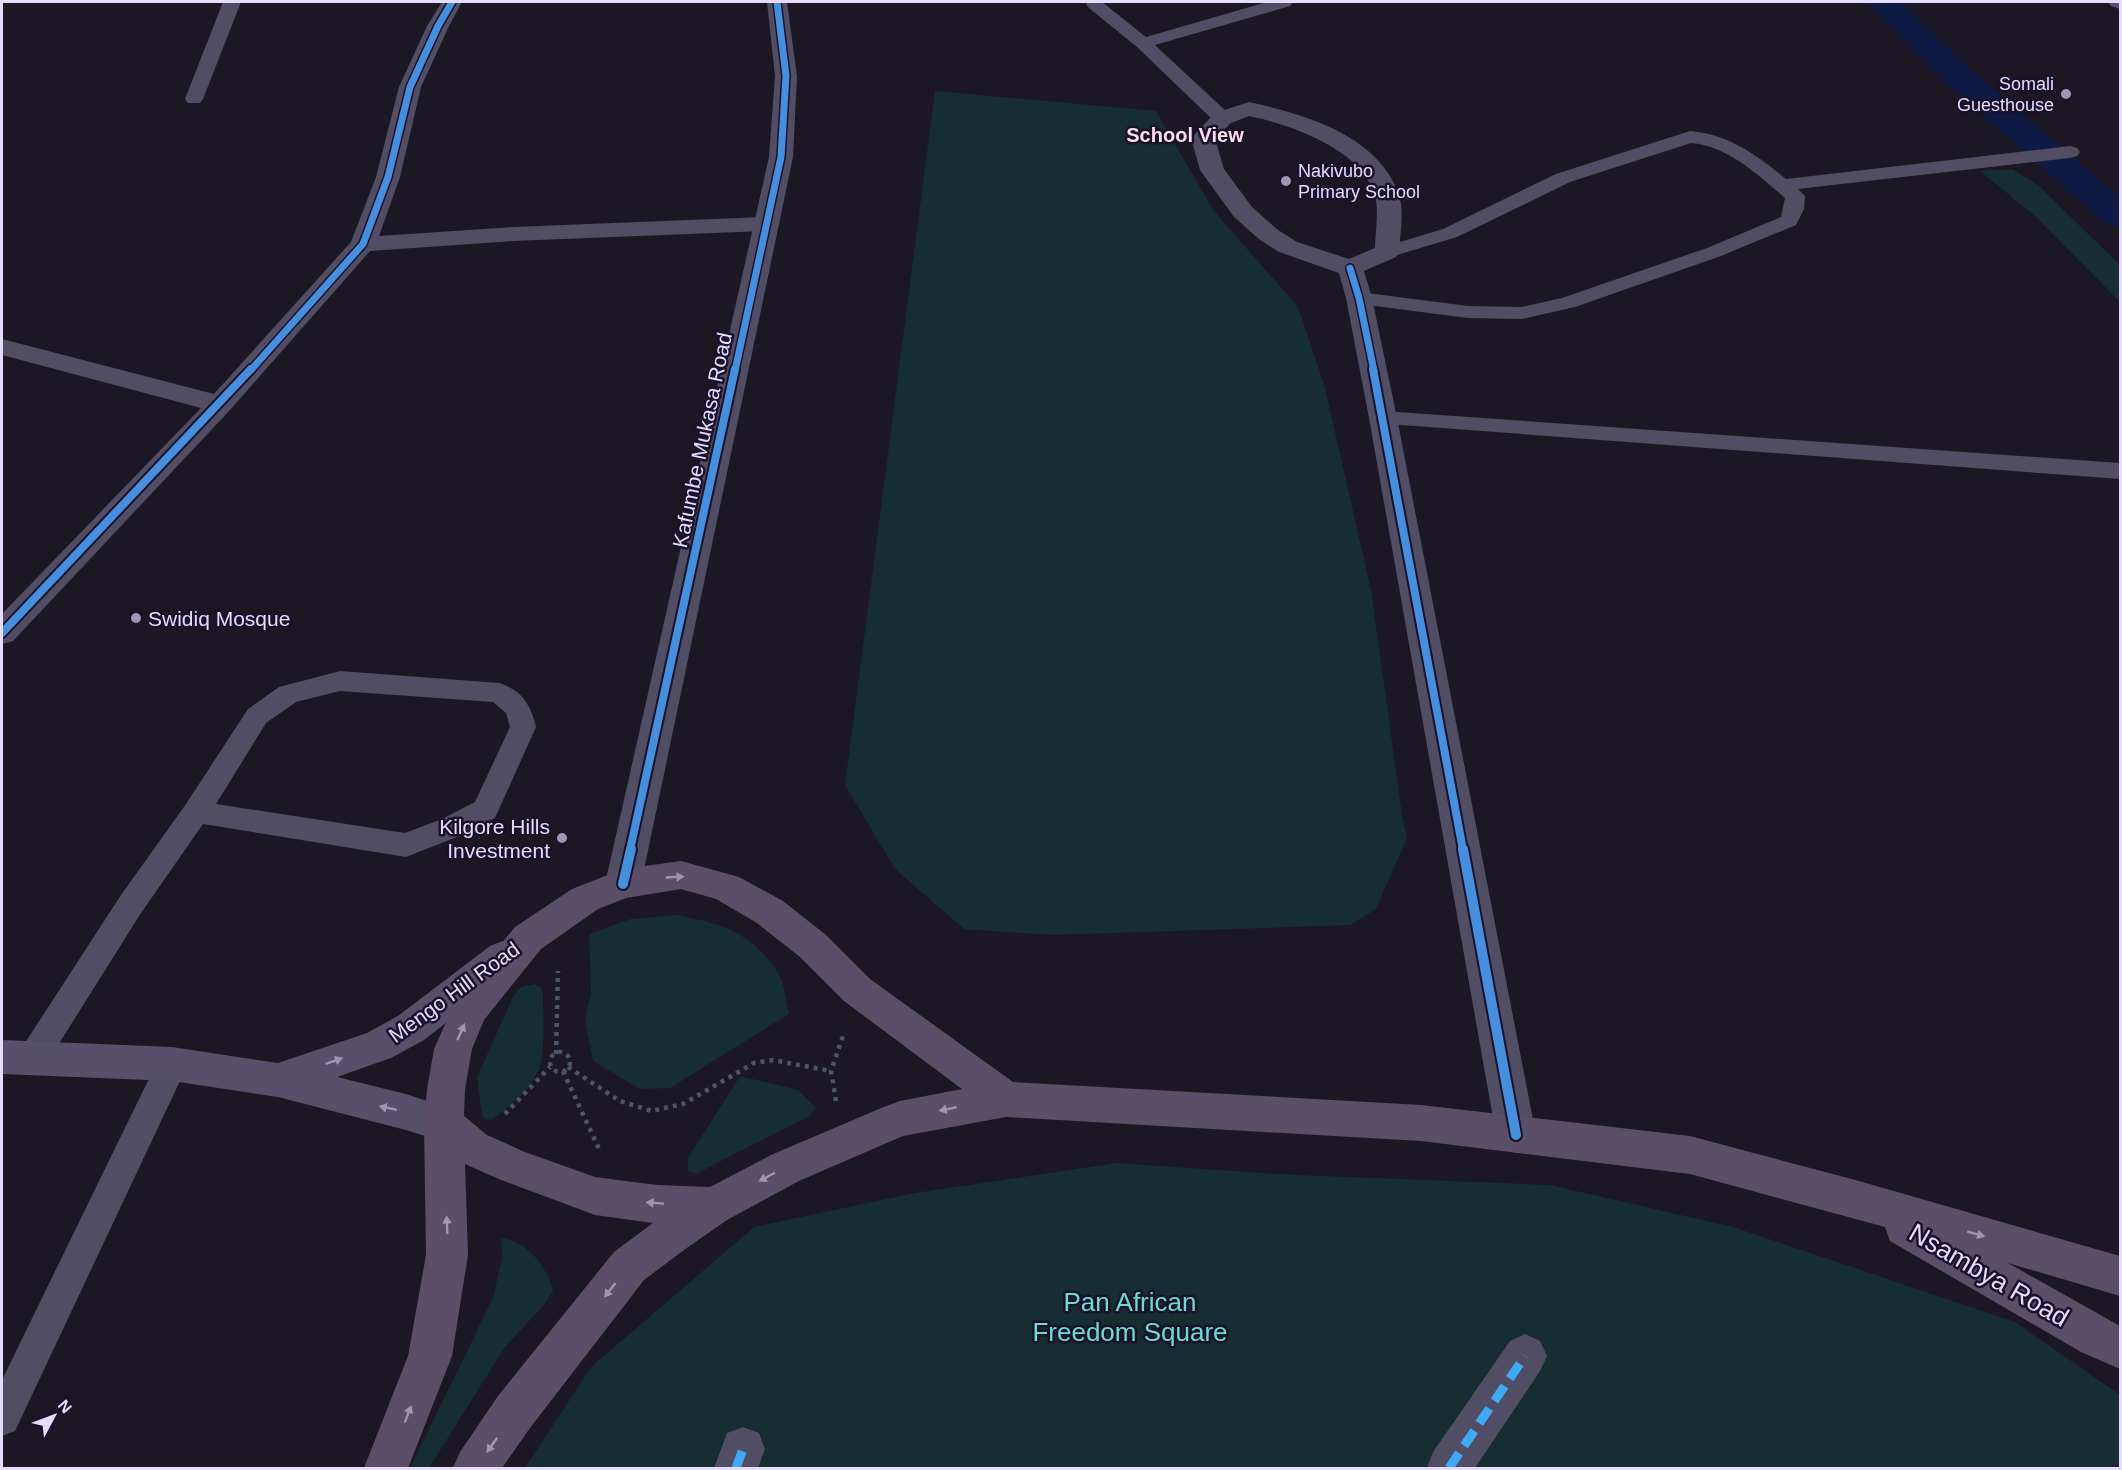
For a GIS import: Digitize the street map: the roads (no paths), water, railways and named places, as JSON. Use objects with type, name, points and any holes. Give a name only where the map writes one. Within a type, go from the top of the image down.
[{"type":"main road","points":[[386,1468],[430,1356],[446,1267],[458,1136],[446,1089],[453,1049],[470,1010],[528,938],[585,899],[623,884],[681,875],[726,887],[770,912],[813,946],[868,998],[1006,1099]]},
{"type":"main road","name":"Mengo Hill Road","points":[[278,1080],[378,1046],[411,1028],[528,938]]},
{"type":"main road","name":"Mengo Hill Road","points":[[17,1058],[172,1064],[278,1080],[406,1112],[458,1136]]},
{"type":"main road","points":[[476,1468],[514,1412],[629,1266],[669,1236],[713,1206],[785,1168],[900,1119],[1006,1099],[1421,1123],[1690,1155],[1860,1200],[2121,1276]]},
{"type":"main road","points":[[458,1136],[515,1167],[595,1196],[623,1201],[713,1206]]},
{"type":"main road","name":"Nsambya Road","points":[[1860,1200],[2096,1336],[2121,1348]]},
{"type":"street","points":[[2,633],[220,404],[363,244],[388,177],[410,87],[438,26],[452,2]]},
{"type":"street","name":"Kafumbe Mukasa Road","points":[[623,884],[781,157],[786,76],[777,2]]},
{"type":"street","points":[[1249,109],[1279,114],[1354,150],[1373,169],[1387,193],[1387,252],[1350,268],[1288,247],[1269,235],[1243,212],[1212,170],[1203,138],[1221,117],[1234,111],[1249,109]]},
{"type":"street","points":[[363,244],[513,234],[767,224]]},
{"type":"street","points":[[1350,268],[1359,298],[1383,418],[1516,1135]]},
{"type":"street","points":[[2,347],[220,404]]},
{"type":"street","points":[[1449,1468],[1525,1356]]},
{"type":"lane","points":[[194,99],[232,2]]},
{"type":"lane","points":[[1143,43],[1284,2]]},
{"type":"lane","points":[[1095,4],[1143,43],[1221,117]]},
{"type":"lane","points":[[1359,298],[1468,312],[1522,313],[1568,303],[1714,252],[1789,221],[1794,209],[1795,196],[1732,149],[1711,138],[1690,137],[1563,178],[1450,233],[1387,252]]},
{"type":"lane","points":[[1781,185],[2070,152]]},
{"type":"lane","points":[[1383,418],[2121,471]]},
{"type":"lane","points":[[17,1058],[196,812],[257,716],[288,694],[340,681],[499,693],[518,708],[523,727],[485,810],[406,845],[196,812]]},
{"type":"lane","points":[[2,1418],[172,1064]]},
{"type":"waterway","points":[[1882,2],[1957,75],[2120,217]]},
{"type":"place","name":"Somali Guesthouse","points":[[2066,94]]},
{"type":"place","name":"Nakivubo Primary School","points":[[1286,181]]},
{"type":"place","name":"Swidiq Mosque","points":[[136,618]]},
{"type":"place","name":"Kilgore Hills Investment","points":[[562,838]]},
{"type":"district","name":"School View","points":[[1185,135]]},
{"type":"park label","name":"Pan African Freedom Square","points":[[1130,1317]]}]
